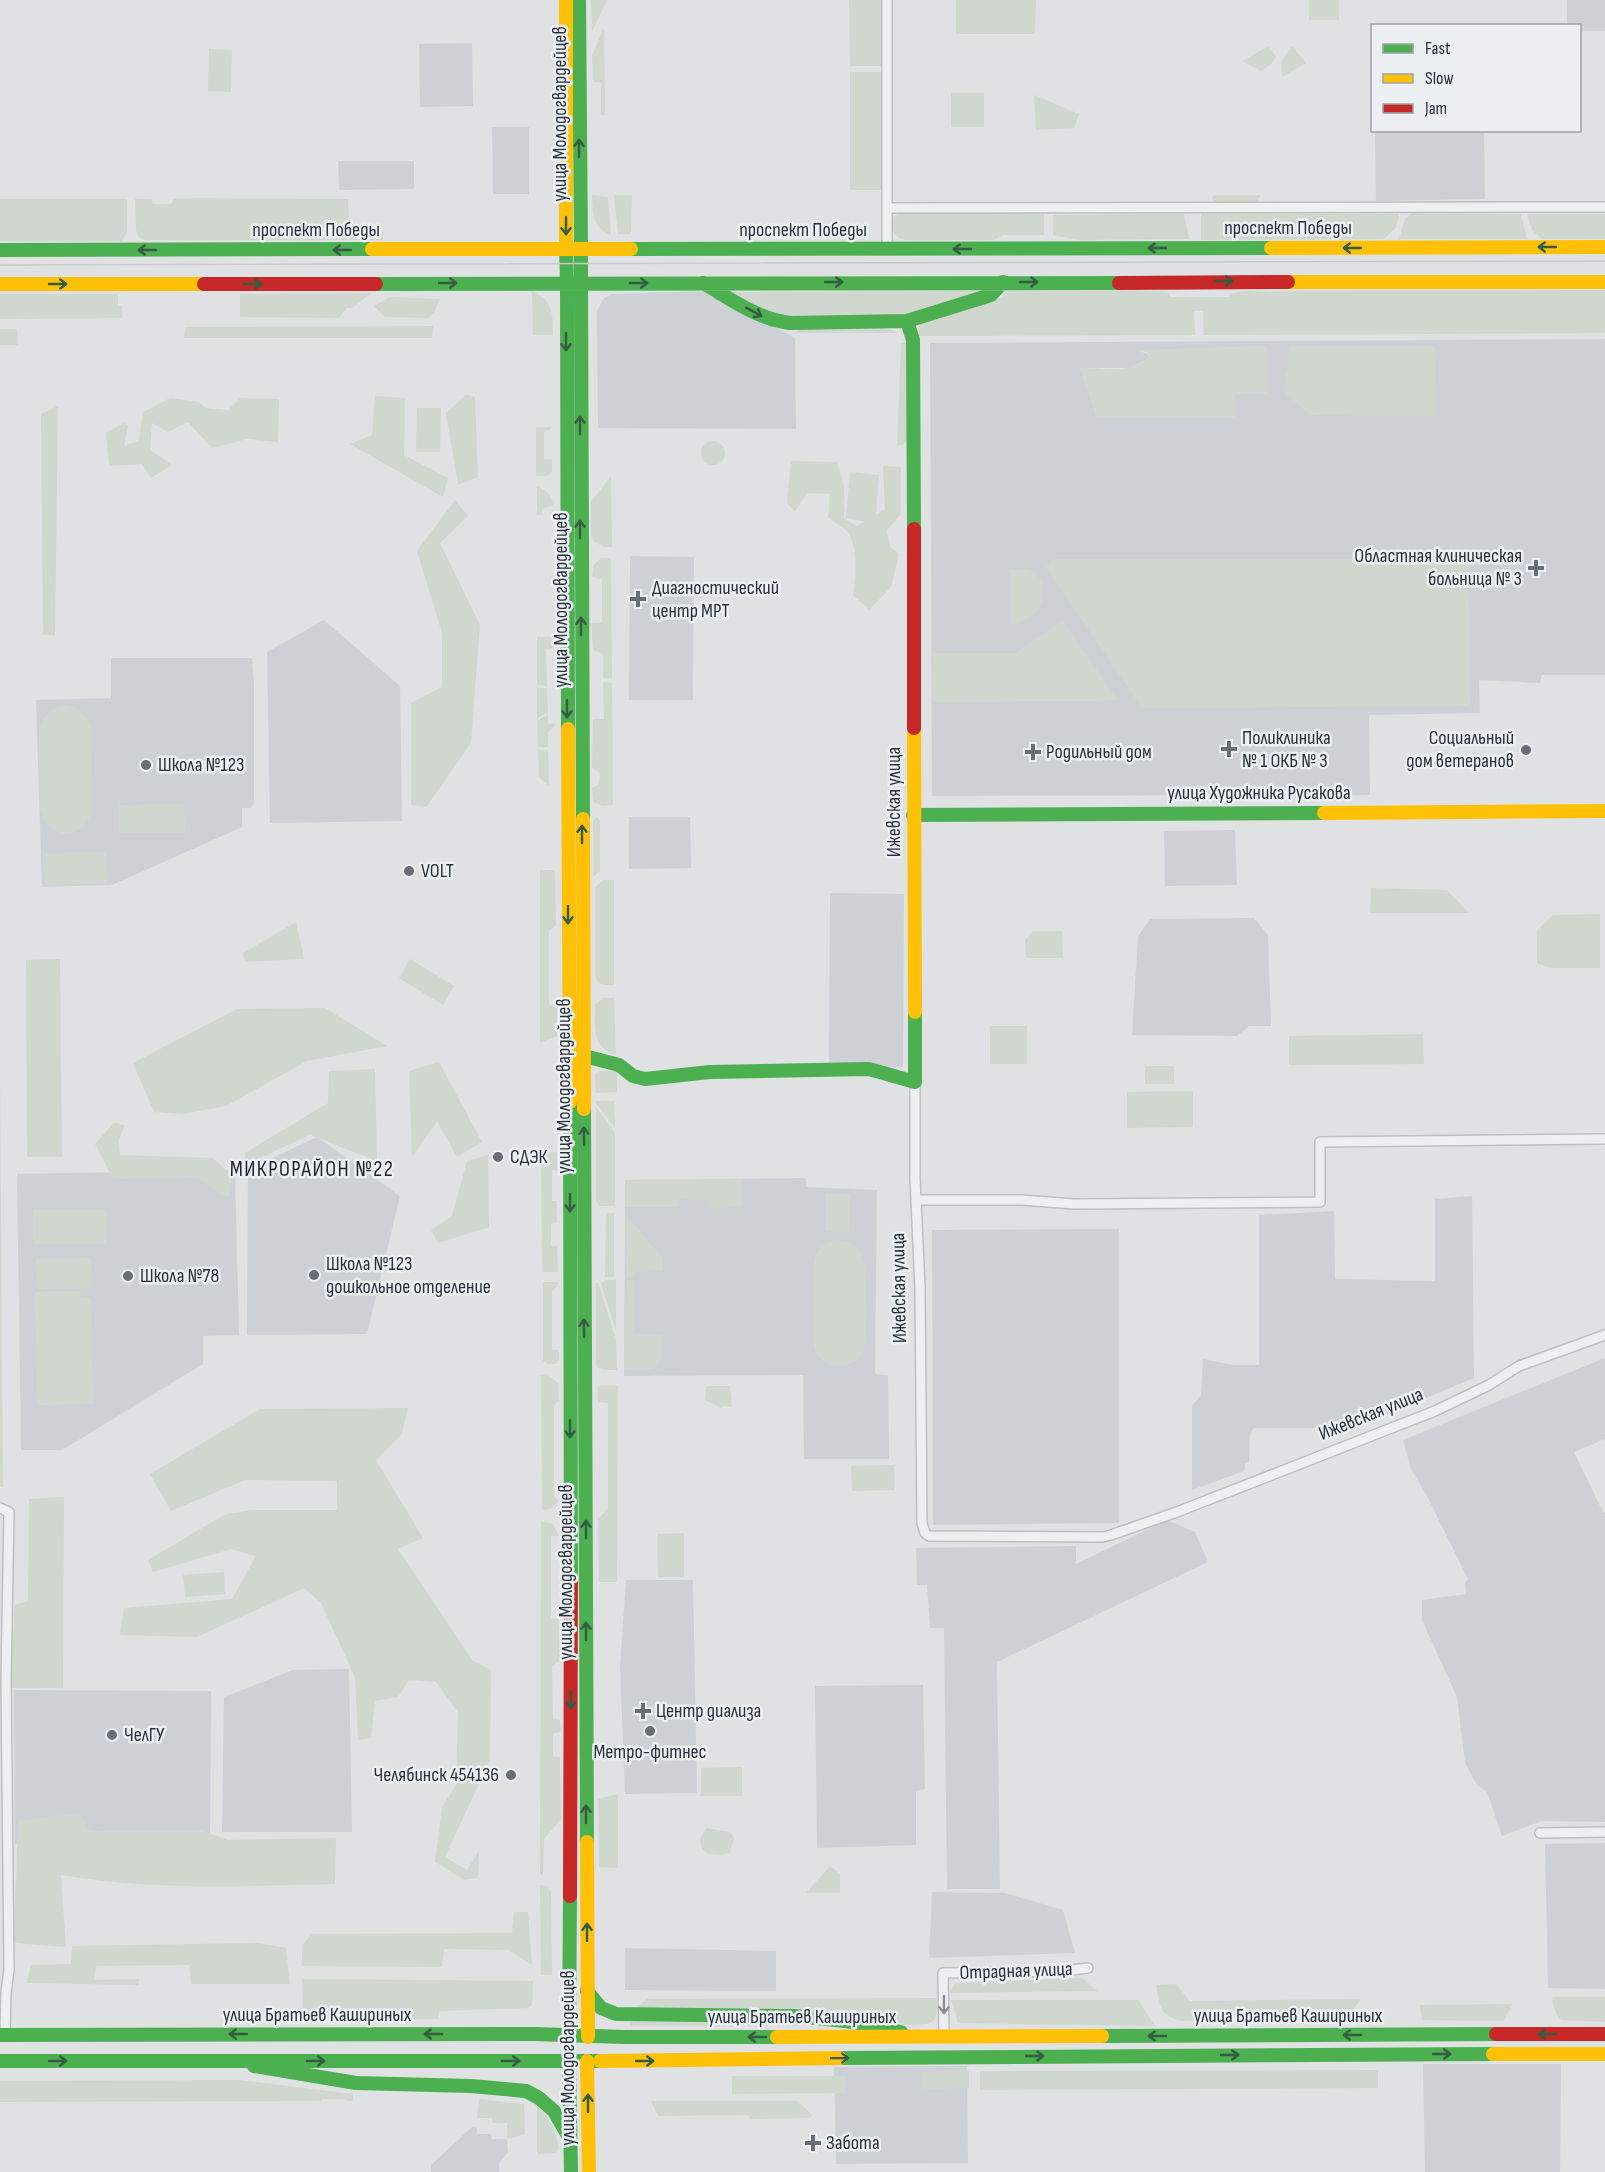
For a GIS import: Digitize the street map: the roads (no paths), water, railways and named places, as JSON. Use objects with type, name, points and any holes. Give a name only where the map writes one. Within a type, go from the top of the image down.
[{"type":"main road","name":"улица Молодогвардейцев","points":[[566,0],[566,249],[574,283]]},
{"type":"main road","name":"улица Молодогвардейцев","points":[[571,2172],[569,2036],[572,1882],[576,1054],[574,283],[581,249],[579,0]]},
{"type":"main road","name":"проспект Победы","points":[[0,250],[1605,247]]},
{"type":"main road","points":[[703,283],[761,316],[777,322],[907,321],[991,296],[1004,282]]},
{"type":"main road","points":[[0,284],[1605,282]]},
{"type":"main road","name":"Ижевская улица","points":[[907,321],[913,340],[915,1082]]},
{"type":"main road","name":"улица Художника Русакова","points":[[913,815],[1605,811]]},
{"type":"main road","name":"улица Молодогвардейцев","points":[[576,1054],[589,2172]]},
{"type":"main road","points":[[576,1054],[619,1065],[633,1076],[645,1079],[710,1072],[868,1069],[915,1082]]},
{"type":"main road","points":[[587,1991],[601,2008],[616,2014],[795,2016],[845,2021],[921,2036]]},
{"type":"main road","name":"улица Братьев Кашириных","points":[[3,2035],[534,2034],[588,2037],[1605,2034]]},
{"type":"main road","name":"улица Братьев Кашириных","points":[[0,2061],[587,2061],[990,2056],[1605,2054]]},
{"type":"main road","points":[[228,2061],[356,2083],[491,2087],[526,2091],[539,2098],[554,2111],[570,2139]]},
{"type":"street","points":[[887,0],[887,249]]},
{"type":"street","points":[[887,208],[1605,207]]},
{"type":"street","name":"Ижевская улица","points":[[915,1082],[922,1523],[925,1533],[935,1537],[1103,1537],[1111,1535],[1177,1512],[1435,1411],[1489,1385],[1519,1366],[1605,1335]]},
{"type":"street","points":[[916,1200],[1022,1200],[1074,1204],[1320,1202],[1320,1142],[1605,1139]]},
{"type":"street","points":[[0,1508],[9,1512],[6,1746],[9,1968],[3,2035]]},
{"type":"street","points":[[1540,1833],[1605,1832]]},
{"type":"street","name":"Отрадная улица","points":[[944,2036],[943,1974],[1063,1971],[1088,1968]]},
{"type":"tram line","points":[[0,265],[1605,261]]},
{"type":"place","name":"Областная клиническая больница № 3","points":[[1536,568]]},
{"type":"place","name":"Диагностический центр МРТ","points":[[638,599]]},
{"type":"place","name":"Поликлиника № 1 ОКБ № 3","points":[[1229,749]]},
{"type":"place","name":"Социальный дом ветеранов","points":[[1526,750]]},
{"type":"place","name":"Родильный дом","points":[[1033,752]]},
{"type":"place","name":"Школа №123","points":[[146,765]]},
{"type":"place","name":"VOLT","points":[[409,871]]},
{"type":"place","name":"СДЭК","points":[[498,1157]]},
{"type":"place","name":"Школа №123 дошкольное отделение","points":[[314,1275]]},
{"type":"place","name":"Школа №78","points":[[128,1276]]},
{"type":"place","name":"Центр диализа","points":[[643,1711]]},
{"type":"place","name":"Метро-фитнес","points":[[650,1731]]},
{"type":"place","name":"ЧелГУ","points":[[112,1735]]},
{"type":"place","name":"Челябинск 454136","points":[[511,1775]]},
{"type":"place","name":"Забота","points":[[813,2143]]},
{"type":"district","name":"МИКРОРАЙОН №22","points":[[312,1169]]}]
